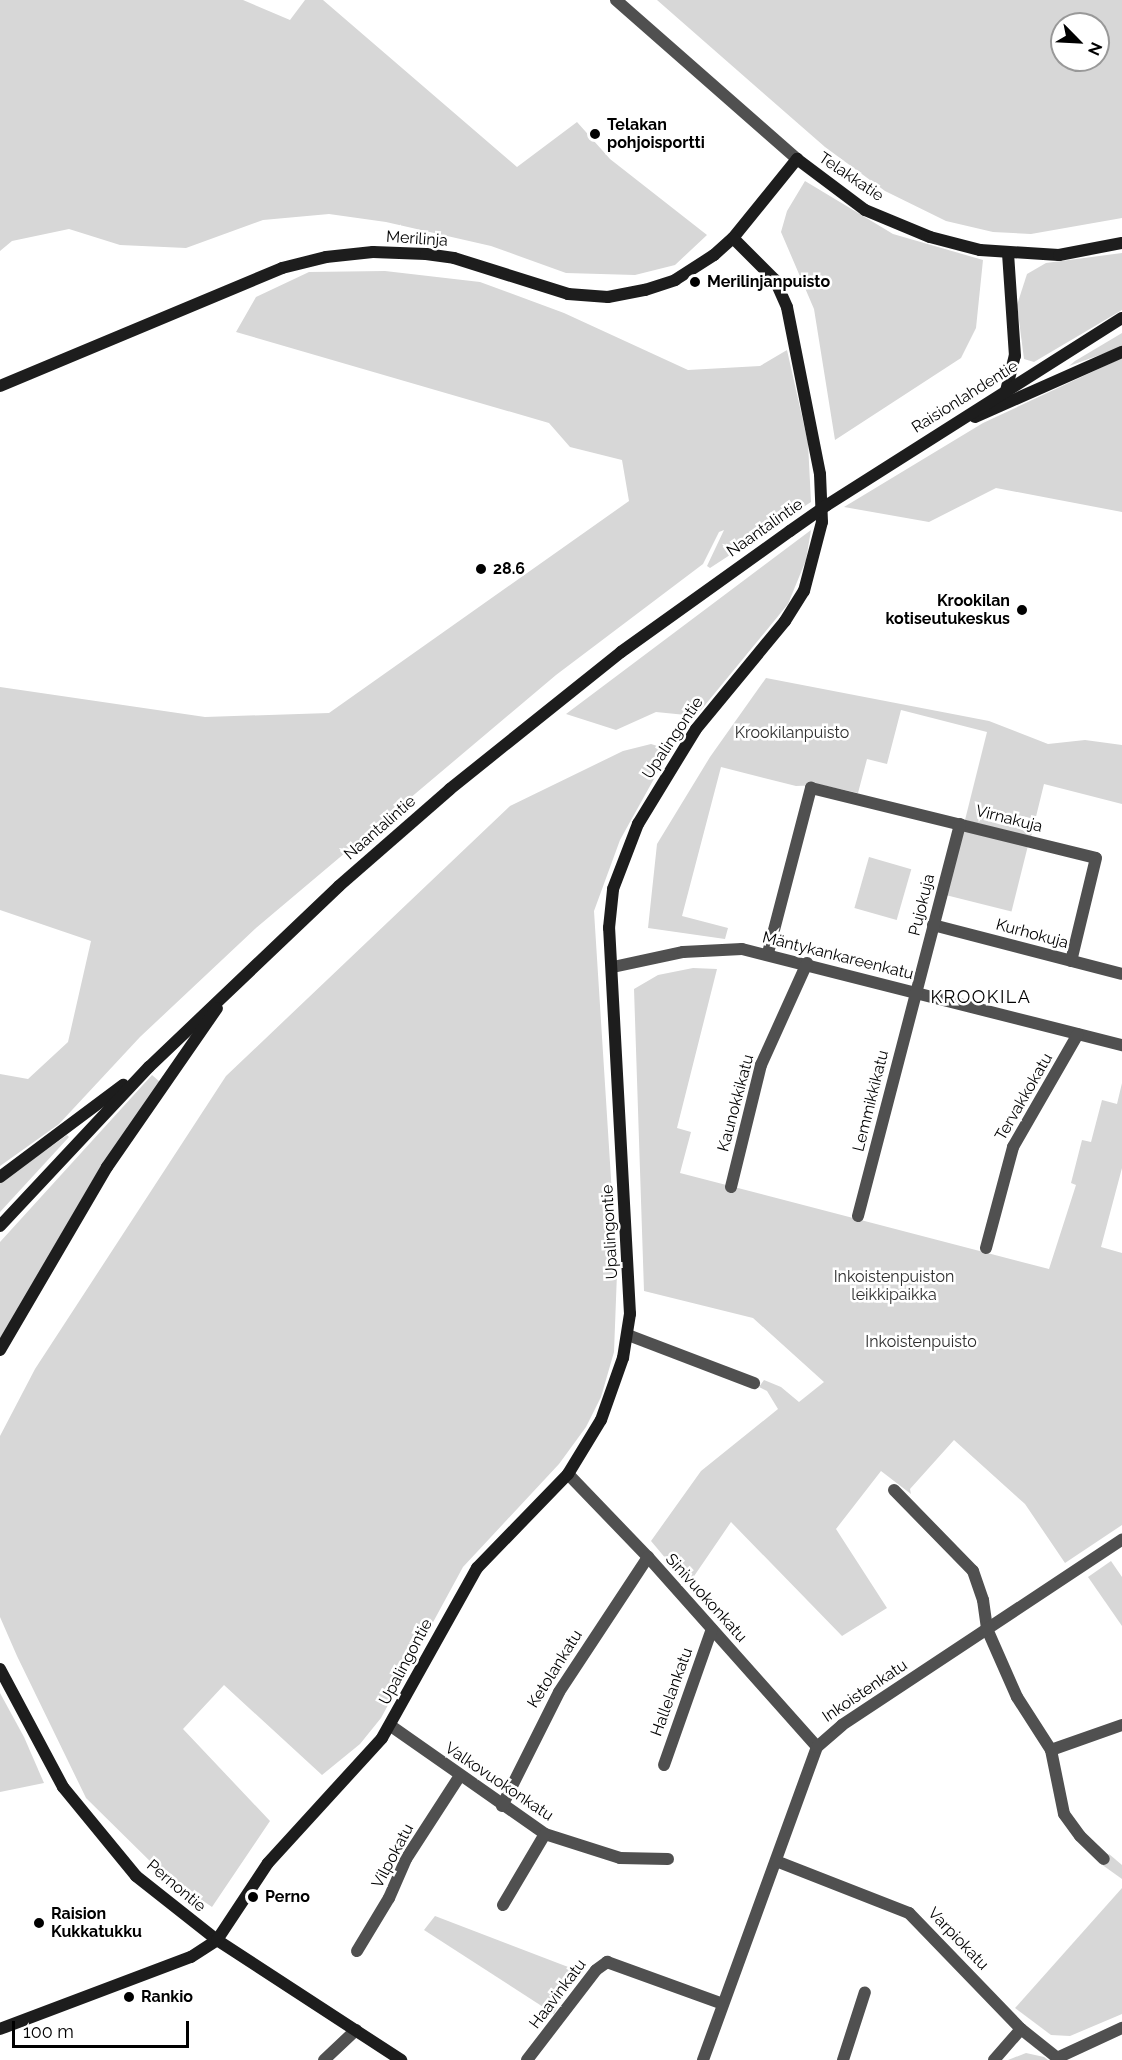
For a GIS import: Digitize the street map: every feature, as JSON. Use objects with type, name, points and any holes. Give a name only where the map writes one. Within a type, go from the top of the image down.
[{"type":"street","name":"Telakkatie","points":[[616,0],[796,159],[866,210],[897,225],[980,250],[1008,253],[1059,255],[1122,243]]},
{"type":"street","name":"Merilinja","points":[[0,386],[282,267],[326,257],[373,252],[426,254],[470,263],[555,291],[608,297],[675,280],[698,267],[733,238],[796,159]]},
{"type":"street","name":"Upalingontie","points":[[0,2029],[191,1957],[218,1940],[268,1863],[357,1768],[391,1726],[477,1568],[568,1474],[601,1420],[628,1335],[629,1267],[610,904],[629,844],[696,729],[795,606],[809,580],[820,540],[820,474],[788,307],[771,274],[733,238]]},
{"type":"street","points":[[1006,391],[1015,356],[1008,253]]},
{"type":"street","name":"Raisionlahdentie","points":[[827,506],[1122,318]]},
{"type":"street","points":[[928,440],[1122,352]]},
{"type":"street","name":"Naantalintie","points":[[0,1226],[149,1067],[339,886],[488,757],[678,609],[827,506]]},
{"type":"street","name":"Virnakuja","points":[[768,953],[811,788],[1096,858],[1071,961]]},
{"type":"street","name":"Pujokuja","points":[[916,993],[960,824]]},
{"type":"street","name":"Kurhokuja","points":[[933,925],[1122,974]]},
{"type":"street","name":"Mäntykankareenkatu","points":[[613,967],[721,948],[768,953],[1122,1045]]},
{"type":"street","name":"Kaunokkikatu","points":[[731,1187],[761,1065],[807,963]]},
{"type":"street","points":[[0,1350],[134,1125],[235,983]]},
{"type":"street","name":"Lemmikkikatu","points":[[858,1216],[916,993]]},
{"type":"street","name":"Tervakkokatu","points":[[986,1248],[1013,1147],[1078,1034]]},
{"type":"street","points":[[0,1177],[149,1067]]},
{"type":"street","points":[[628,1335],[754,1383]]},
{"type":"street","name":"Sinivuokonkatu","points":[[568,1474],[648,1557],[817,1746]]},
{"type":"street","points":[[894,1490],[973,1571],[983,1600],[987,1629],[1017,1697],[1051,1750],[1064,1814],[1075,1831],[1104,1859]]},
{"type":"street","name":"Inkoistenkatu","points":[[703,2060],[817,1746],[842,1725],[1122,1540]]},
{"type":"street","name":"Ketolankatu","points":[[502,1806],[559,1692],[648,1557]]},
{"type":"street","name":"Hallelankatu","points":[[664,1765],[712,1629]]},
{"type":"street","name":"Pernontie","points":[[0,1669],[49,1766],[109,1847],[155,1893],[218,1940],[401,2060]]},
{"type":"street","points":[[1051,1750],[1122,1725]]},
{"type":"street","name":"Valkovuokonkatu","points":[[391,1726],[459,1777],[544,1834],[620,1858],[668,1859]]},
{"type":"street","name":"Vilpokatu","points":[[357,1951],[389,1898],[406,1859],[459,1777]]},
{"type":"street","points":[[504,1905],[544,1834]]},
{"type":"street","name":"Varpiokatu","points":[[776,1861],[909,1912],[1021,2029],[1059,2059]]},
{"type":"street","name":"Haavinkatu","points":[[527,2060],[596,1970],[607,1962],[723,2004]]},
{"type":"street","points":[[843,2060],[865,1992]]},
{"type":"street","points":[[1059,2059],[1122,2028]]},
{"type":"street","points":[[994,2060],[1021,2029]]},
{"type":"street","points":[[324,2060],[356,2030]]},
{"type":"green space","points":[[0,0],[243,0],[290,20],[305,0],[323,0],[517,167],[577,122],[610,159],[707,235],[675,265],[635,275],[566,273],[491,246],[386,222],[329,214],[263,220],[186,248],[120,245],[69,229],[12,241],[0,251]]},
{"type":"green space","points":[[657,0],[1122,0],[1122,218],[1031,234],[993,232],[946,221],[885,191],[825,147]]},
{"type":"green space","points":[[805,181],[893,234],[983,260],[976,328],[961,358],[835,440],[814,309],[781,232],[787,211]]},
{"type":"green space","points":[[1122,253],[1122,310],[1034,362],[1024,359],[1017,305],[1027,274],[1046,263]]},
{"type":"green space","points":[[385,271],[480,282],[564,313],[688,370],[760,366],[787,350],[808,443],[811,502],[710,568],[707,566],[724,530],[719,532],[703,564],[556,675],[256,928],[140,1037],[59,1124],[0,1166],[0,1074],[28,1079],[68,1042],[91,941],[0,910],[0,687],[205,717],[329,713],[629,501],[622,460],[570,447],[549,423],[236,332],[256,297],[309,272]]},
{"type":"green space","points":[[1122,333],[1122,347],[1069,366],[1075,361]]},
{"type":"green space","points":[[1122,358],[1122,512],[996,488],[929,522],[844,507],[983,423]]},
{"type":"green space","points":[[811,530],[806,560],[788,604],[696,716],[656,712],[616,730],[566,714]]},
{"type":"green space","name":"Krookilanpuisto","points":[[766,678],[989,721],[1048,744],[1085,740],[1122,745],[1122,804],[1044,784],[1031,837],[965,820],[987,732],[901,710],[887,764],[867,759],[858,793],[822,785],[796,786],[721,767],[682,916],[728,928],[725,939],[648,928],[657,844],[710,757]]},
{"type":"green space","points":[[651,744],[670,750],[620,840],[594,911],[617,1273],[614,1352],[601,1397],[586,1427],[559,1464],[463,1567],[381,1718],[360,1744],[322,1775],[224,1685],[183,1729],[270,1821],[212,1907],[160,1871],[86,1798],[17,1656],[0,1617],[0,1436],[35,1369],[226,1076],[510,806],[623,751]]},
{"type":"green space","points":[[962,829],[1028,845],[1012,911],[946,895]]},
{"type":"green space","points":[[869,857],[911,869],[897,920],[854,908]]},
{"type":"green space","name":"Inkoistenpuisto","points":[[693,968],[717,969],[677,1128],[691,1132],[680,1173],[1049,1269],[1076,1185],[1071,1183],[1082,1140],[1091,1142],[1102,1100],[1117,1104],[1122,1083],[1122,1168],[1101,1247],[1122,1253],[1122,1525],[1065,1563],[1025,1504],[954,1440],[910,1489],[911,1494],[881,1471],[836,1529],[887,1608],[842,1636],[731,1522],[688,1585],[651,1541],[701,1471],[778,1409],[767,1391],[759,1387],[764,1380],[781,1387],[799,1402],[824,1382],[753,1318],[644,1291],[634,989],[658,975]]},
{"type":"green space","points":[[152,1075],[160,1082],[101,1166],[0,1340],[0,1242]]},
{"type":"green space","points":[[67,1135],[69,1137],[0,1212],[0,1183]]},
{"type":"green space","points":[[1111,1561],[1122,1577],[1122,1626],[1088,1577]]},
{"type":"green space","points":[[0,1693],[24,1737],[44,1783],[0,1792]]},
{"type":"green space","points":[[1109,1854],[1122,1865],[1122,1879],[1101,1864]]},
{"type":"green space","points":[[1122,1888],[1122,2014],[1070,2036],[1051,2035],[1015,2008]]},
{"type":"green space","points":[[435,1916],[576,1970],[554,2014],[424,1930]]},
{"type":"green space","points":[[1026,2053],[1044,2057],[1048,2060],[1008,2060]]},
{"type":"place","name":"Telakan pohjoisportti","points":[[595,134]]},
{"type":"place","name":"Merilinjanpuisto","points":[[695,282]]},
{"type":"place","name":"28.6","points":[[481,569]]},
{"type":"place","name":"Krookilan kotiseutukeskus","points":[[1022,610]]},
{"type":"place","name":"Perno","points":[[253,1897]]},
{"type":"place","name":"Raision Kukkatukku","points":[[39,1923]]},
{"type":"place","name":"Rankio","points":[[129,1997]]},
{"type":"district","name":"KROOKILA","points":[[981,997]]},
{"type":"park label","name":"Inkoistenpuiston leikkipaikka","points":[[894,1286]]}]
